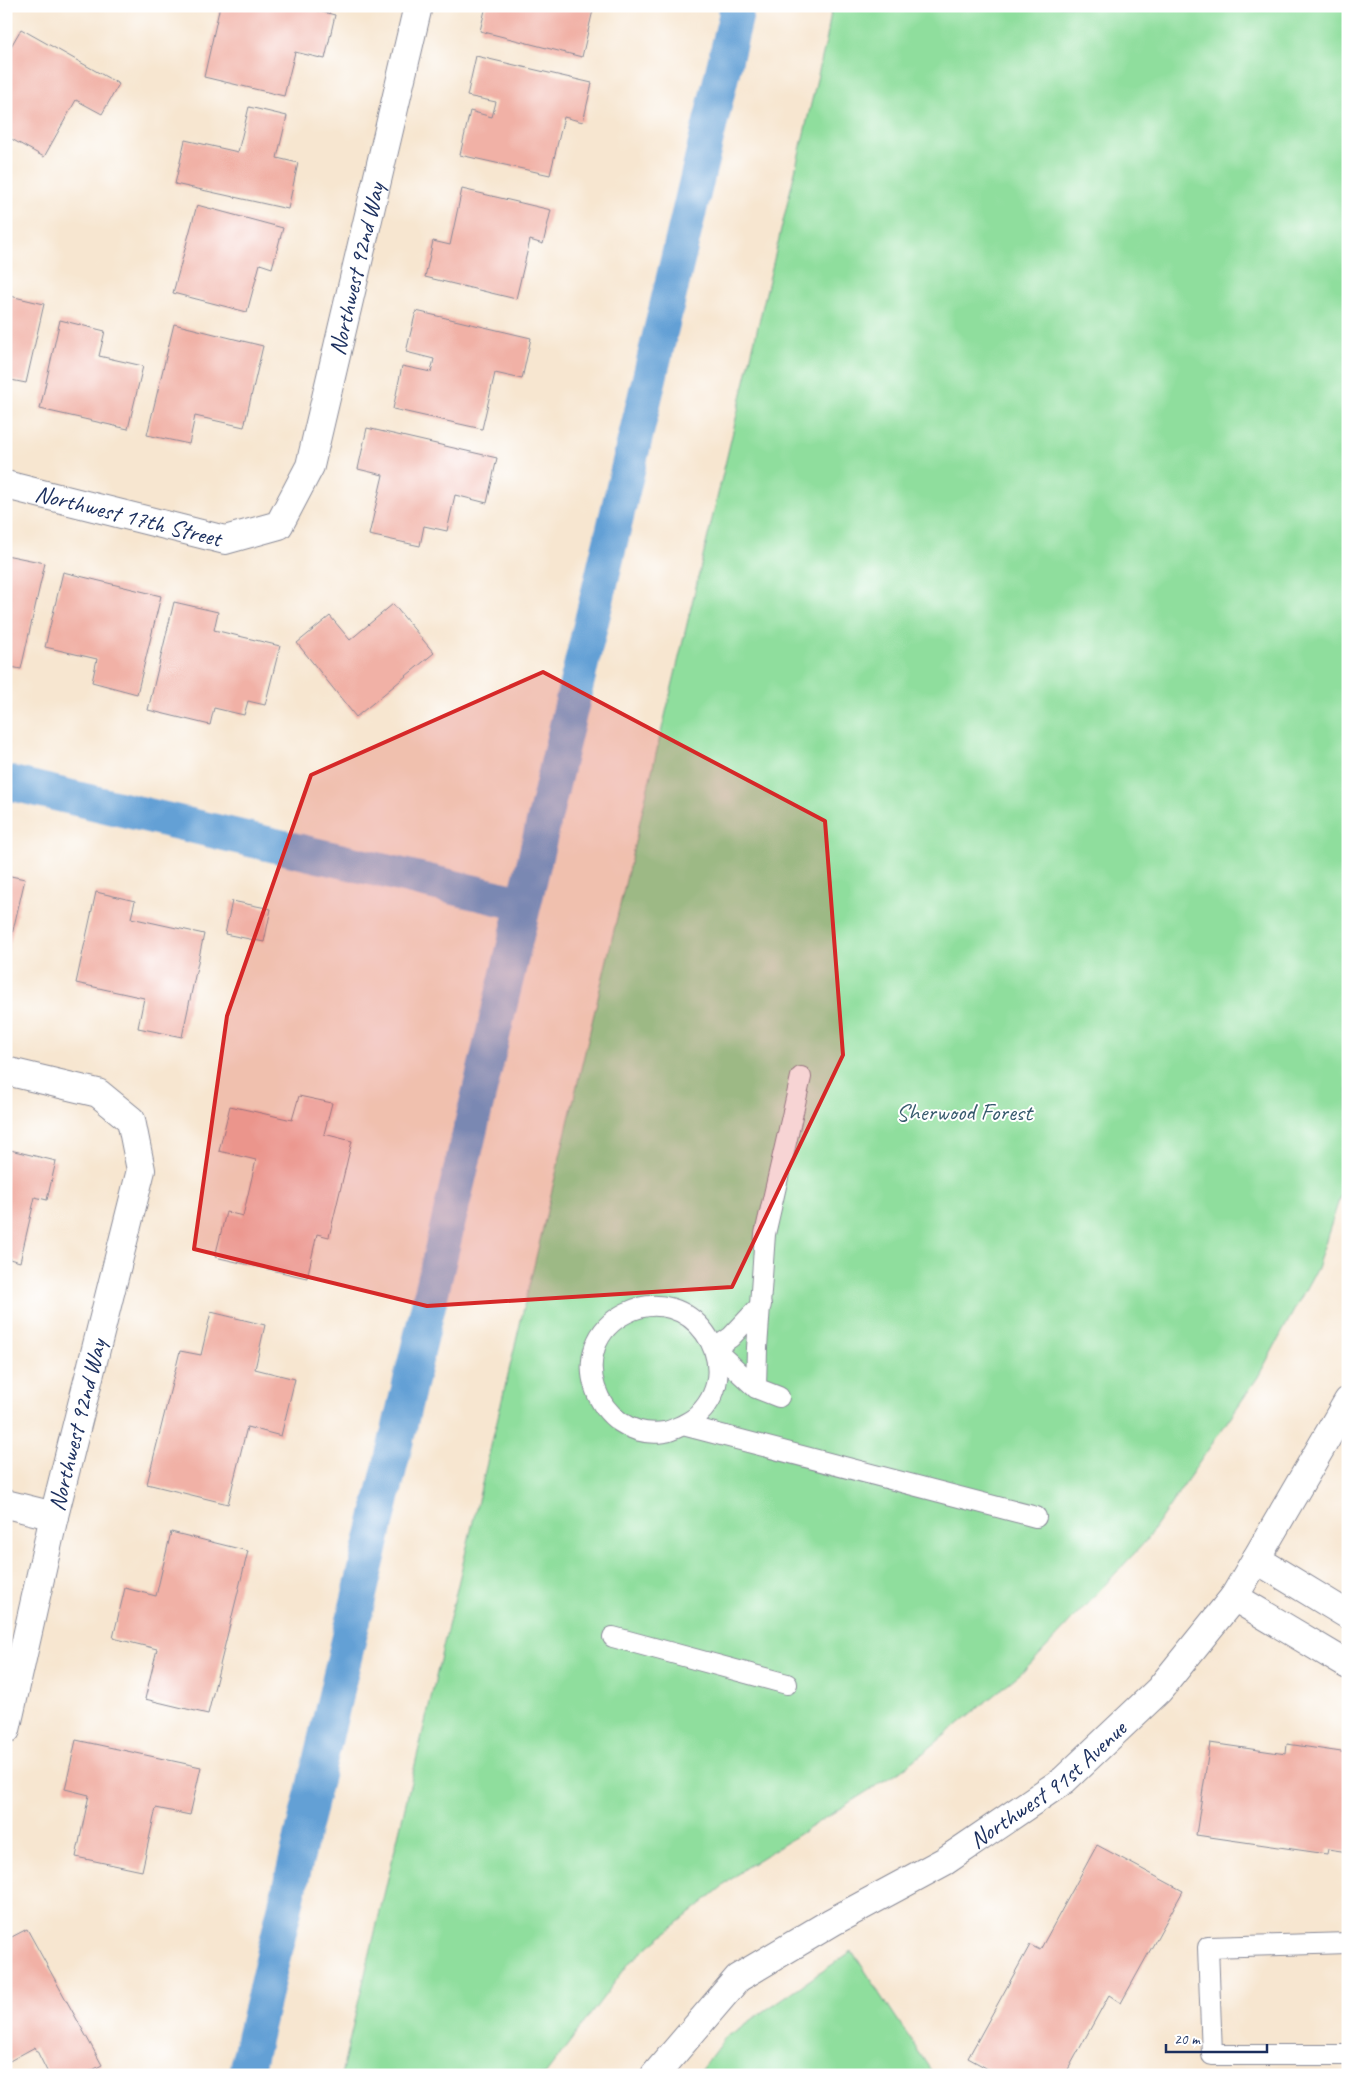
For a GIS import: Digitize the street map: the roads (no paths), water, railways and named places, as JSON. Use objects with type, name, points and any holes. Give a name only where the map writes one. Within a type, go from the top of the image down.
[{"type":"street","name":"Northwest 92nd Way","points":[[279,525],[310,466],[418,6]]},
{"type":"street","name":"Northwest 17th Street","points":[[6,485],[225,540],[279,525]]},
{"type":"street","name":"Northwest 92nd Way","points":[[6,1071],[98,1092],[131,1120],[141,1170],[54,1516],[6,1730]]},
{"type":"street","name":"Northwest 91st Avenue","points":[[655,2075],[738,1978],[832,1922],[945,1861],[1064,1780],[1159,1690],[1234,1597],[1348,1401]]},
{"type":"street","points":[[6,1504],[54,1516]]},
{"type":"street","points":[[1256,1559],[1348,1615]]},
{"type":"street","points":[[1234,1597],[1348,1665]]},
{"type":"lane","points":[[756,1388],[765,1234],[801,1077]]},
{"type":"lane","points":[[714,1349],[731,1337],[761,1304]]},
{"type":"lane","points":[[661,1307],[678,1311],[694,1320],[706,1333],[714,1349],[718,1367],[716,1384],[709,1401],[698,1415],[683,1425],[666,1432],[648,1432],[631,1428],[616,1419],[603,1406],[595,1389],[591,1372],[593,1354],[600,1337],[611,1323],[626,1313],[643,1308],[661,1307]]},
{"type":"lane","points":[[714,1349],[756,1388],[779,1397]]},
{"type":"lane","points":[[683,1425],[1036,1517]]},
{"type":"lane","points":[[613,1637],[787,1684]]},
{"type":"lane","points":[[1348,1944],[1208,1947],[1212,2054],[1348,2055]]},
{"type":"waterway","points":[[245,2075],[736,15],[736,6]]},
{"type":"waterway","points":[[6,782],[524,904]]},
{"type":"park label","name":"Sherwood Forest","points":[[964,1112]]}]
